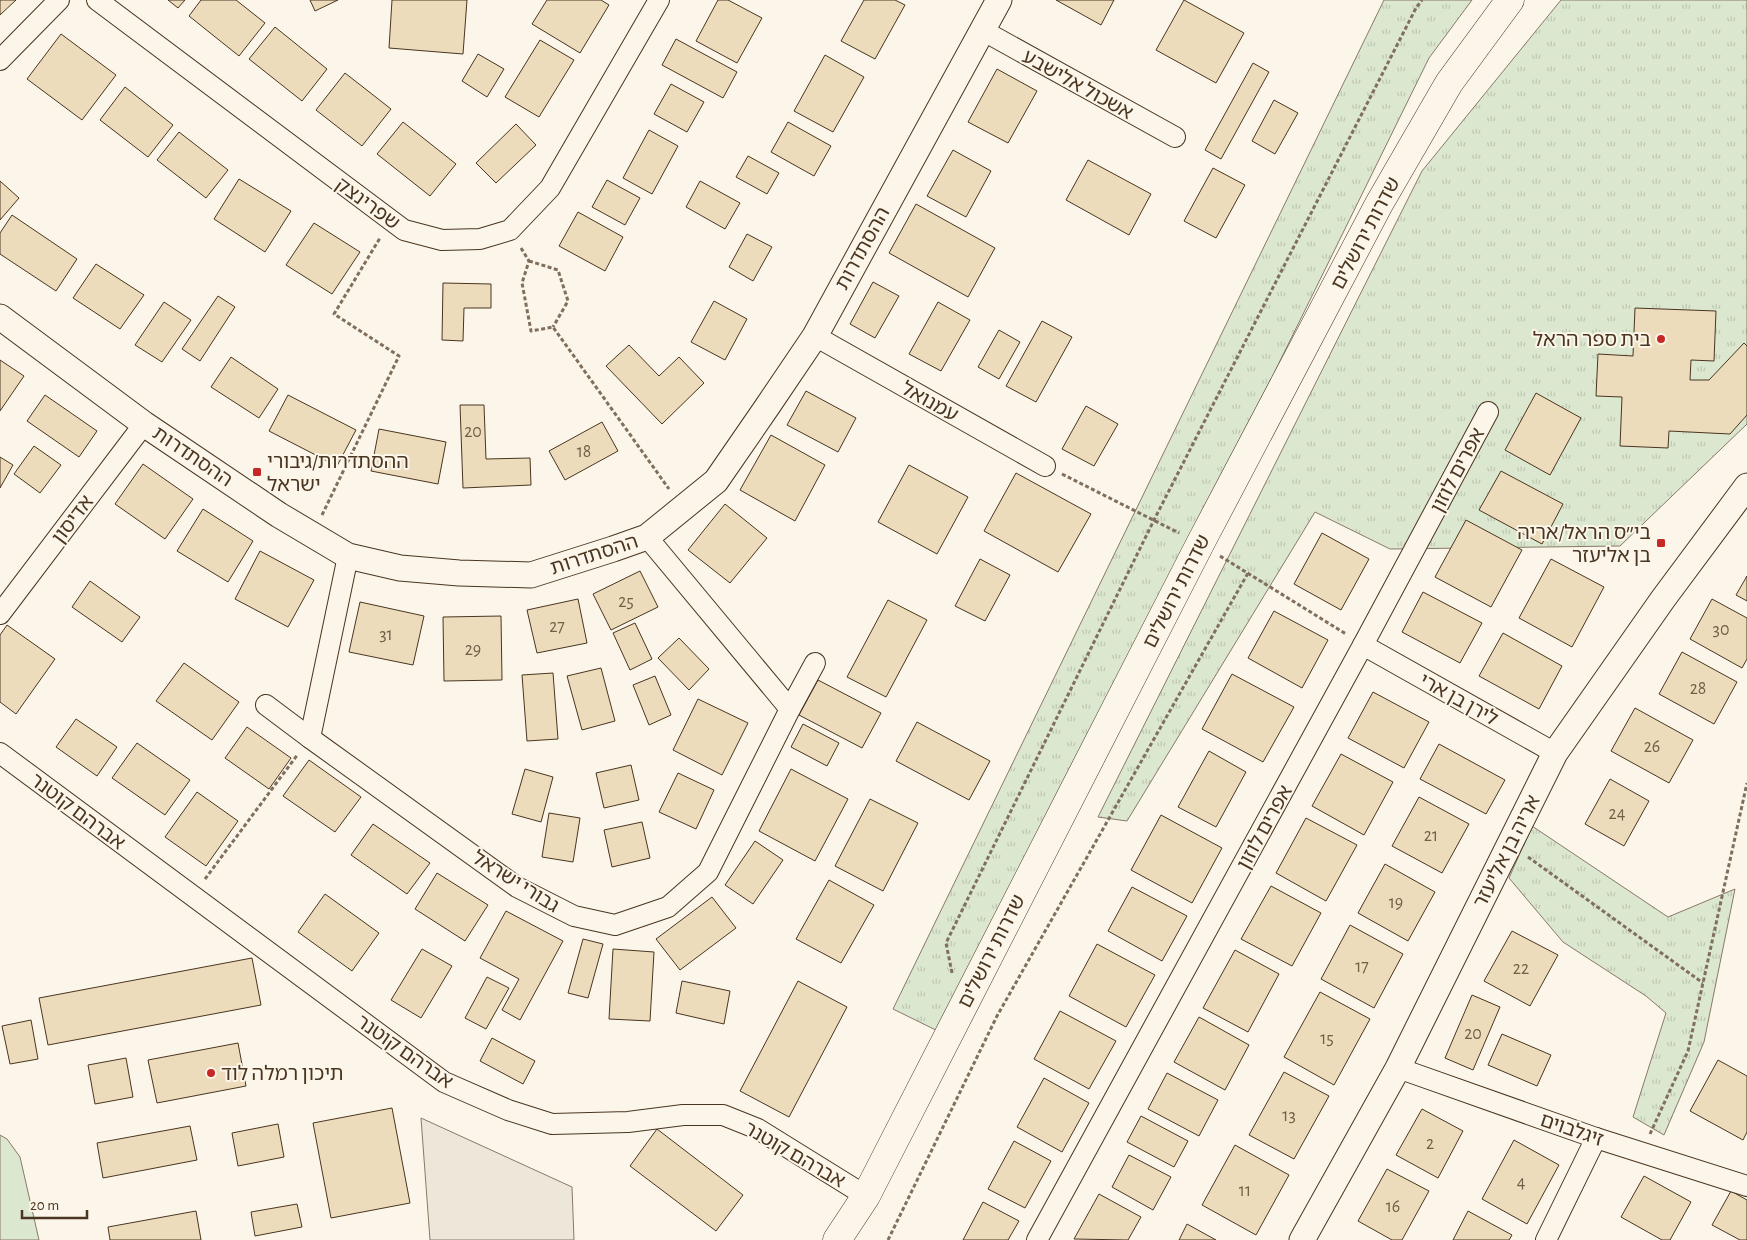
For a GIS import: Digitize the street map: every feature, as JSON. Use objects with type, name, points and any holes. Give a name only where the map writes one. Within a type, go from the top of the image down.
[{"type":"main road","name":"שדרות ירושלים","points":[[837,1240],[866,1196],[1200,544],[1379,204],[1449,83],[1510,0]]},
{"type":"main road","name":"שדרות ירושלים","points":[[850,1240],[866,1196]]},
{"type":"street","points":[[0,60],[59,0]]},
{"type":"street","name":"שפרינצק","points":[[97,0],[404,230],[442,240],[480,239],[510,230],[550,188],[659,0]]},
{"type":"street","name":"ההסתדרות","points":[[0,317],[144,424],[279,515],[348,556],[400,568],[460,573],[531,575],[613,550],[647,537],[716,481],[815,336],[999,0]]},
{"type":"street","name":"אשכול אלישבע","points":[[982,30],[1175,137]]},
{"type":"street","name":"עמנואל","points":[[815,336],[1045,466]]},
{"type":"street","name":"אפרים לוזון","points":[[1037,1240],[1363,645],[1488,412]]},
{"type":"street","name":"אדיסון","points":[[0,614],[144,424]]},
{"type":"street","name":"אריה בן אליעזר","points":[[1302,1240],[1398,1068],[1555,753],[1663,599],[1747,486]]},
{"type":"street","points":[[647,537],[790,709]]},
{"type":"street","points":[[310,738],[348,556]]},
{"type":"street","name":"לירן בן ארי","points":[[1363,645],[1555,753]]},
{"type":"street","name":"גבורי ישראל","points":[[266,705],[517,887],[574,916],[615,925],[668,907],[708,872],[815,663]]},
{"type":"street","name":"אברהם קוטנר","points":[[0,753],[444,1082],[508,1110],[552,1124],[628,1122],[683,1115],[723,1115],[758,1129],[866,1196]]},
{"type":"street","name":"זיגלבוים","points":[[1398,1068],[1596,1138],[1747,1186]]},
{"type":"street","points":[[1546,1240],[1596,1138]]},
{"type":"path","points":[[960,1012],[946,943],[1154,520],[1416,8],[1422,0]]},
{"type":"path","points":[[313,535],[399,356],[334,314],[391,220]]},
{"type":"path","points":[[510,230],[529,261],[558,270],[568,301],[553,326],[531,330],[522,283],[529,261]]},
{"type":"path","points":[[553,326],[683,508]]},
{"type":"path","points":[[888,1240],[997,1016],[1248,573]]},
{"type":"path","points":[[192,896],[310,738]]},
{"type":"path","points":[[1641,1152],[1688,1051],[1747,783]]},
{"type":"path","points":[[1510,843],[1703,983]]},
{"type":"green space","points":[[1384,0],[1472,0],[1429,58],[948,1036],[893,1009]]},
{"type":"green space","points":[[1561,0],[1747,0],[1747,424],[1620,546],[1390,549],[1315,512],[1127,821],[1098,817],[1422,171]]},
{"type":"green space","points":[[1532,826],[1668,917],[1735,889],[1704,1042],[1664,1135],[1633,1117],[1666,1013],[1646,996],[1563,942],[1509,878]]},
{"type":"green space","points":[[0,1135],[7,1139],[20,1157],[39,1240],[0,1240]]},
{"type":"shaded area","points":[[421,1118],[572,1187],[574,1240],[430,1240]]},
{"type":"building","points":[[0,0],[16,0],[0,15]]},
{"type":"building","points":[[168,0],[185,0],[178,8]]},
{"type":"building","points":[[201,0],[236,0],[265,23],[239,56],[189,16]]},
{"type":"building","points":[[310,0],[338,0],[315,11]]},
{"type":"building","points":[[392,0],[467,0],[463,54],[389,48]]},
{"type":"building","points":[[547,0],[601,0],[609,5],[580,53],[532,24]]},
{"type":"building","points":[[718,0],[728,0],[762,18],[737,63],[696,41]]},
{"type":"building","points":[[864,0],[895,0],[905,5],[875,59],[841,41]]},
{"type":"building","points":[[1056,0],[1114,0],[1101,25]]},
{"type":"building","points":[[1184,0],[1244,33],[1216,83],[1156,50]]},
{"type":"building","points":[[275,27],[327,69],[302,101],[249,59]]},
{"type":"building","points":[[61,34],[116,75],[82,120],[27,79]]},
{"type":"building","points":[[676,39],[737,72],[723,98],[662,65]]},
{"type":"building","points":[[540,40],[574,60],[539,117],[505,97]]},
{"type":"building","points":[[478,54],[504,69],[487,97],[462,81]]},
{"type":"building","points":[[825,55],[864,77],[833,132],[794,111]]},
{"type":"building","points":[[1253,63],[1269,72],[1221,159],[1205,150]]},
{"type":"building","points":[[997,69],[1037,91],[1008,143],[968,122]]},
{"type":"building","points":[[345,73],[391,109],[362,146],[316,110]]},
{"type":"building","points":[[671,84],[704,102],[687,132],[654,114]]},
{"type":"building","points":[[125,87],[173,125],[148,157],[100,120]]},
{"type":"building","points":[[1274,100],[1298,113],[1275,154],[1252,141]]},
{"type":"building","points":[[403,122],[456,164],[430,196],[377,154]]},
{"type":"building","points":[[788,122],[831,146],[814,176],[771,152]]},
{"type":"building","points":[[516,124],[536,145],[496,183],[476,163]]},
{"type":"building","points":[[649,130],[678,146],[652,194],[623,178]]},
{"type":"building","points":[[179,132],[228,170],[206,198],[157,160]]},
{"type":"building","points":[[953,150],[991,171],[966,217],[927,196]]},
{"type":"building","points":[[748,156],[779,173],[767,194],[736,177]]},
{"type":"building","points":[[1088,160],[1151,194],[1129,235],[1066,200]]},
{"type":"building","points":[[1213,168],[1245,185],[1216,238],[1184,221]]},
{"type":"building","points":[[239,179],[291,211],[265,252],[214,219]]},
{"type":"building","points":[[607,180],[640,198],[625,225],[592,207]]},
{"type":"building","points":[[0,181],[19,198],[0,220]]},
{"type":"building","points":[[700,181],[740,203],[725,229],[686,207]]},
{"type":"building","points":[[916,204],[995,248],[968,297],[889,253]]},
{"type":"building","points":[[578,212],[623,237],[605,271],[559,246]]},
{"type":"building","points":[[12,215],[77,259],[56,291],[0,254],[0,233]]},
{"type":"building","points":[[314,223],[360,252],[332,294],[286,265]]},
{"type":"building","points":[[747,234],[772,247],[753,281],[729,267]]},
{"type":"building","points":[[96,264],[144,295],[120,329],[73,298]]},
{"type":"building","points":[[873,282],[899,296],[875,338],[850,324]]},
{"type":"building","points":[[443,283],[491,284],[491,308],[464,308],[463,341],[442,340]]},
{"type":"building","points":[[218,296],[235,307],[200,361],[182,349]]},
{"type":"building","points":[[714,301],[747,319],[725,360],[691,342]]},
{"type":"building","points":[[164,302],[191,320],[162,362],[135,345]]},
{"type":"building","points":[[938,302],[970,320],[941,371],[909,354]]},
{"type":"building","points":[[1635,308],[1716,311],[1714,361],[1691,360],[1690,380],[1709,380],[1744,343],[1747,346],[1747,415],[1730,434],[1669,431],[1668,448],[1620,446],[1622,397],[1596,396],[1598,354],[1633,356]]},
{"type":"building","points":[[1042,321],[1072,337],[1036,402],[1006,386]]},
{"type":"building","points":[[999,330],[1020,342],[999,379],[978,367]]},
{"type":"building","points":[[629,345],[659,376],[679,357],[704,383],[662,424],[606,366]]},
{"type":"building","points":[[231,357],[278,389],[259,418],[211,387]]},
{"type":"building","points":[[0,360],[24,376],[0,411]]},
{"type":"building","points":[[806,391],[856,418],[838,452],[787,425]]},
{"type":"building","points":[[1536,393],[1581,418],[1550,475],[1505,450]]},
{"type":"building","points":[[45,395],[97,431],[79,457],[27,421]]},
{"type":"building","points":[[288,395],[356,430],[337,466],[269,431]]},
{"type":"building","points":[[460,405],[484,405],[486,459],[530,458],[531,485],[463,488]]},
{"type":"building","points":[[1086,406],[1118,424],[1094,466],[1062,449]]},
{"type":"building","points":[[602,422],[618,451],[565,480],[549,451]]},
{"type":"building","points":[[379,429],[446,442],[438,484],[371,471]]},
{"type":"building","points":[[771,435],[825,465],[795,521],[740,490]]},
{"type":"building","points":[[34,446],[61,465],[40,493],[14,474]]},
{"type":"building","points":[[0,457],[13,465],[0,488]]},
{"type":"building","points":[[143,464],[193,499],[165,539],[115,504]]},
{"type":"building","points":[[909,465],[968,497],[937,554],[878,522]]},
{"type":"building","points":[[1501,471],[1563,504],[1542,544],[1479,510]]},
{"type":"building","points":[[1016,473],[1091,514],[1058,572],[984,531]]},
{"type":"building","points":[[725,504],[767,538],[730,583],[688,550]]},
{"type":"building","points":[[203,509],[253,541],[228,582],[177,551]]},
{"type":"building","points":[[1466,520],[1522,550],[1491,607],[1435,577]]},
{"type":"building","points":[[1322,533],[1369,559],[1341,610],[1294,584]]},
{"type":"building","points":[[260,551],[314,580],[288,627],[235,599]]},
{"type":"building","points":[[980,559],[1010,575],[985,621],[955,606]]},
{"type":"building","points":[[1551,559],[1604,587],[1572,647],[1519,618]]},
{"type":"building","points":[[640,571],[658,607],[611,630],[593,594]]},
{"type":"building","points":[[1747,576],[1747,601],[1736,595]]},
{"type":"building","points":[[90,581],[140,617],[122,642],[72,607]]},
{"type":"building","points":[[1423,592],[1482,623],[1460,663],[1402,632]]},
{"type":"building","points":[[578,599],[587,643],[537,653],[527,610]]},
{"type":"building","points":[[1712,599],[1747,618],[1747,659],[1742,668],[1690,639]]},
{"type":"building","points":[[888,600],[927,620],[886,697],[847,677]]},
{"type":"building","points":[[360,602],[424,616],[413,665],[349,652]]},
{"type":"building","points":[[1274,611],[1328,640],[1302,688],[1248,658]]},
{"type":"building","points":[[501,616],[502,680],[444,681],[443,617]]},
{"type":"building","points":[[635,623],[652,659],[630,670],[613,633]]},
{"type":"building","points":[[7,625],[55,659],[16,714],[0,702],[0,635]]},
{"type":"building","points":[[1503,633],[1562,666],[1539,709],[1479,676]]},
{"type":"building","points":[[679,638],[709,669],[689,690],[658,658]]},
{"type":"building","points":[[1682,652],[1737,682],[1714,724],[1659,694]]},
{"type":"building","points":[[184,663],[239,702],[212,740],[156,701]]},
{"type":"building","points":[[601,668],[615,721],[582,730],[567,676]]},
{"type":"building","points":[[553,673],[558,739],[527,741],[522,675]]},
{"type":"building","points":[[1232,674],[1294,707],[1263,762],[1202,729]]},
{"type":"building","points":[[655,676],[671,715],[649,725],[633,685]]},
{"type":"building","points":[[818,680],[881,713],[862,748],[799,715]]},
{"type":"building","points":[[1373,692],[1429,722],[1404,768],[1348,738]]},
{"type":"building","points":[[698,699],[748,723],[722,775],[673,750]]},
{"type":"building","points":[[1635,708],[1693,740],[1669,783],[1611,751]]},
{"type":"building","points":[[76,719],[117,747],[97,776],[56,747]]},
{"type":"building","points":[[917,722],[990,761],[969,800],[896,761]]},
{"type":"building","points":[[803,724],[839,743],[827,766],[791,747]]},
{"type":"building","points":[[247,727],[291,758],[269,789],[225,758]]},
{"type":"building","points":[[137,743],[190,780],[165,815],[112,778]]},
{"type":"building","points":[[1439,744],[1505,780],[1486,814],[1420,779]]},
{"type":"building","points":[[1209,751],[1246,772],[1216,827],[1178,807]]},
{"type":"building","points":[[1341,754],[1393,782],[1364,835],[1312,806]]},
{"type":"building","points":[[309,760],[361,797],[335,832],[283,796]]},
{"type":"building","points":[[631,765],[639,800],[604,808],[596,773]]},
{"type":"building","points":[[525,769],[553,777],[541,822],[512,814]]},
{"type":"building","points":[[791,769],[848,799],[815,861],[759,831]]},
{"type":"building","points":[[678,773],[714,790],[696,829],[659,812]]},
{"type":"building","points":[[1610,779],[1649,801],[1624,846],[1585,824]]},
{"type":"building","points":[[197,792],[238,821],[206,866],[165,837]]},
{"type":"building","points":[[1419,797],[1469,824],[1442,873],[1392,846]]},
{"type":"building","points":[[870,799],[918,823],[883,891],[835,866]]},
{"type":"building","points":[[549,813],[580,818],[573,862],[542,857]]},
{"type":"building","points":[[1161,815],[1222,848],[1192,903],[1131,870]]},
{"type":"building","points":[[1306,818],[1357,845],[1326,901],[1276,873]]},
{"type":"building","points":[[642,822],[650,858],[612,867],[604,830]]},
{"type":"building","points":[[373,824],[430,863],[407,894],[351,855]]},
{"type":"building","points":[[755,841],[783,860],[753,904],[725,885]]},
{"type":"building","points":[[1385,864],[1435,892],[1408,941],[1358,913]]},
{"type":"building","points":[[437,873],[488,905],[465,941],[415,909]]},
{"type":"building","points":[[829,880],[874,905],[841,963],[796,939]]},
{"type":"building","points":[[1271,886],[1321,913],[1292,966],[1241,939]]},
{"type":"building","points":[[1132,887],[1187,916],[1162,961],[1108,931]]},
{"type":"building","points":[[325,894],[379,933],[352,971],[298,932]]},
{"type":"building","points":[[712,897],[736,928],[680,970],[656,939]]},
{"type":"building","points":[[506,911],[563,941],[520,1020],[502,1010],[519,979],[480,958]]},
{"type":"building","points":[[1350,925],[1403,954],[1374,1008],[1321,979]]},
{"type":"building","points":[[1512,931],[1558,955],[1530,1006],[1484,981]]},
{"type":"building","points":[[583,939],[603,944],[588,998],[568,993]]},
{"type":"building","points":[[1097,944],[1155,975],[1126,1027],[1069,996]]},
{"type":"building","points":[[422,949],[452,966],[421,1018],[391,1000]]},
{"type":"building","points":[[613,949],[654,952],[650,1021],[609,1019]]},
{"type":"building","points":[[1235,950],[1279,974],[1248,1032],[1203,1008]]},
{"type":"building","points":[[252,958],[261,1005],[48,1045],[39,998]]},
{"type":"building","points":[[487,977],[509,988],[486,1029],[465,1018]]},
{"type":"building","points":[[682,981],[730,991],[724,1024],[676,1013]]},
{"type":"building","points":[[798,981],[847,1007],[789,1117],[740,1091]]},
{"type":"building","points":[[1320,992],[1370,1019],[1334,1085],[1284,1057]]},
{"type":"building","points":[[1472,995],[1500,1007],[1473,1070],[1445,1058]]},
{"type":"building","points":[[1060,1011],[1116,1041],[1089,1089],[1034,1059]]},
{"type":"building","points":[[1199,1017],[1249,1045],[1225,1090],[1174,1062]]},
{"type":"building","points":[[31,1020],[38,1059],[10,1064],[2,1026]]},
{"type":"building","points":[[1502,1034],[1551,1055],[1537,1086],[1488,1065]]},
{"type":"building","points":[[492,1038],[535,1061],[523,1084],[480,1061]]},
{"type":"building","points":[[238,1043],[246,1086],[157,1103],[148,1060]]},
{"type":"building","points":[[126,1058],[133,1097],[95,1104],[88,1065]]},
{"type":"building","points":[[1718,1060],[1747,1076],[1747,1132],[1743,1140],[1690,1111]]},
{"type":"building","points":[[1284,1072],[1329,1096],[1294,1159],[1249,1135]]},
{"type":"building","points":[[1167,1073],[1218,1100],[1199,1136],[1148,1109]]},
{"type":"building","points":[[1044,1078],[1089,1103],[1062,1152],[1017,1127]]},
{"type":"building","points":[[392,1108],[410,1203],[331,1218],[313,1123]]},
{"type":"building","points":[[1422,1109],[1463,1131],[1438,1178],[1396,1155]]},
{"type":"building","points":[[1141,1116],[1188,1141],[1174,1167],[1127,1142]]},
{"type":"building","points":[[278,1124],[284,1157],[238,1166],[232,1133]]},
{"type":"building","points":[[190,1126],[197,1160],[103,1178],[97,1143]]},
{"type":"building","points":[[657,1129],[743,1195],[716,1231],[630,1166]]},
{"type":"building","points":[[1514,1140],[1559,1165],[1527,1224],[1482,1199]]},
{"type":"building","points":[[1014,1141],[1051,1161],[1025,1208],[988,1189]]},
{"type":"building","points":[[1235,1145],[1289,1175],[1256,1235],[1202,1205]]},
{"type":"building","points":[[1129,1155],[1171,1177],[1153,1210],[1112,1187]]},
{"type":"building","points":[[1387,1169],[1429,1191],[1402,1240],[1392,1240],[1358,1221]]},
{"type":"building","points":[[1644,1176],[1691,1202],[1670,1240],[1662,1240],[1621,1217]]},
{"type":"building","points":[[1731,1191],[1747,1200],[1747,1240],[1740,1240],[1712,1225]]},
{"type":"building","points":[[1099,1194],[1141,1217],[1128,1240],[1074,1239]]},
{"type":"building","points":[[983,1202],[1019,1221],[1008,1240],[963,1240]]},
{"type":"building","points":[[297,1204],[302,1227],[255,1236],[251,1212]]},
{"type":"building","points":[[196,1211],[201,1240],[110,1240],[108,1227]]},
{"type":"building","points":[[1468,1211],[1512,1235],[1509,1240],[1453,1240]]},
{"type":"building","points":[[1187,1224],[1216,1240],[1179,1240]]},
{"type":"place","name":"בית ספר הראל","points":[[1661,339]]},
{"type":"place","name":"ההסתדרות/גיבורי ישראל","points":[[257,472]]},
{"type":"place","name":"בי״ס הראל/אריה בן אליעזר","points":[[1661,543]]},
{"type":"place","name":"תיכון רמלה לוד","points":[[211,1073]]}]
